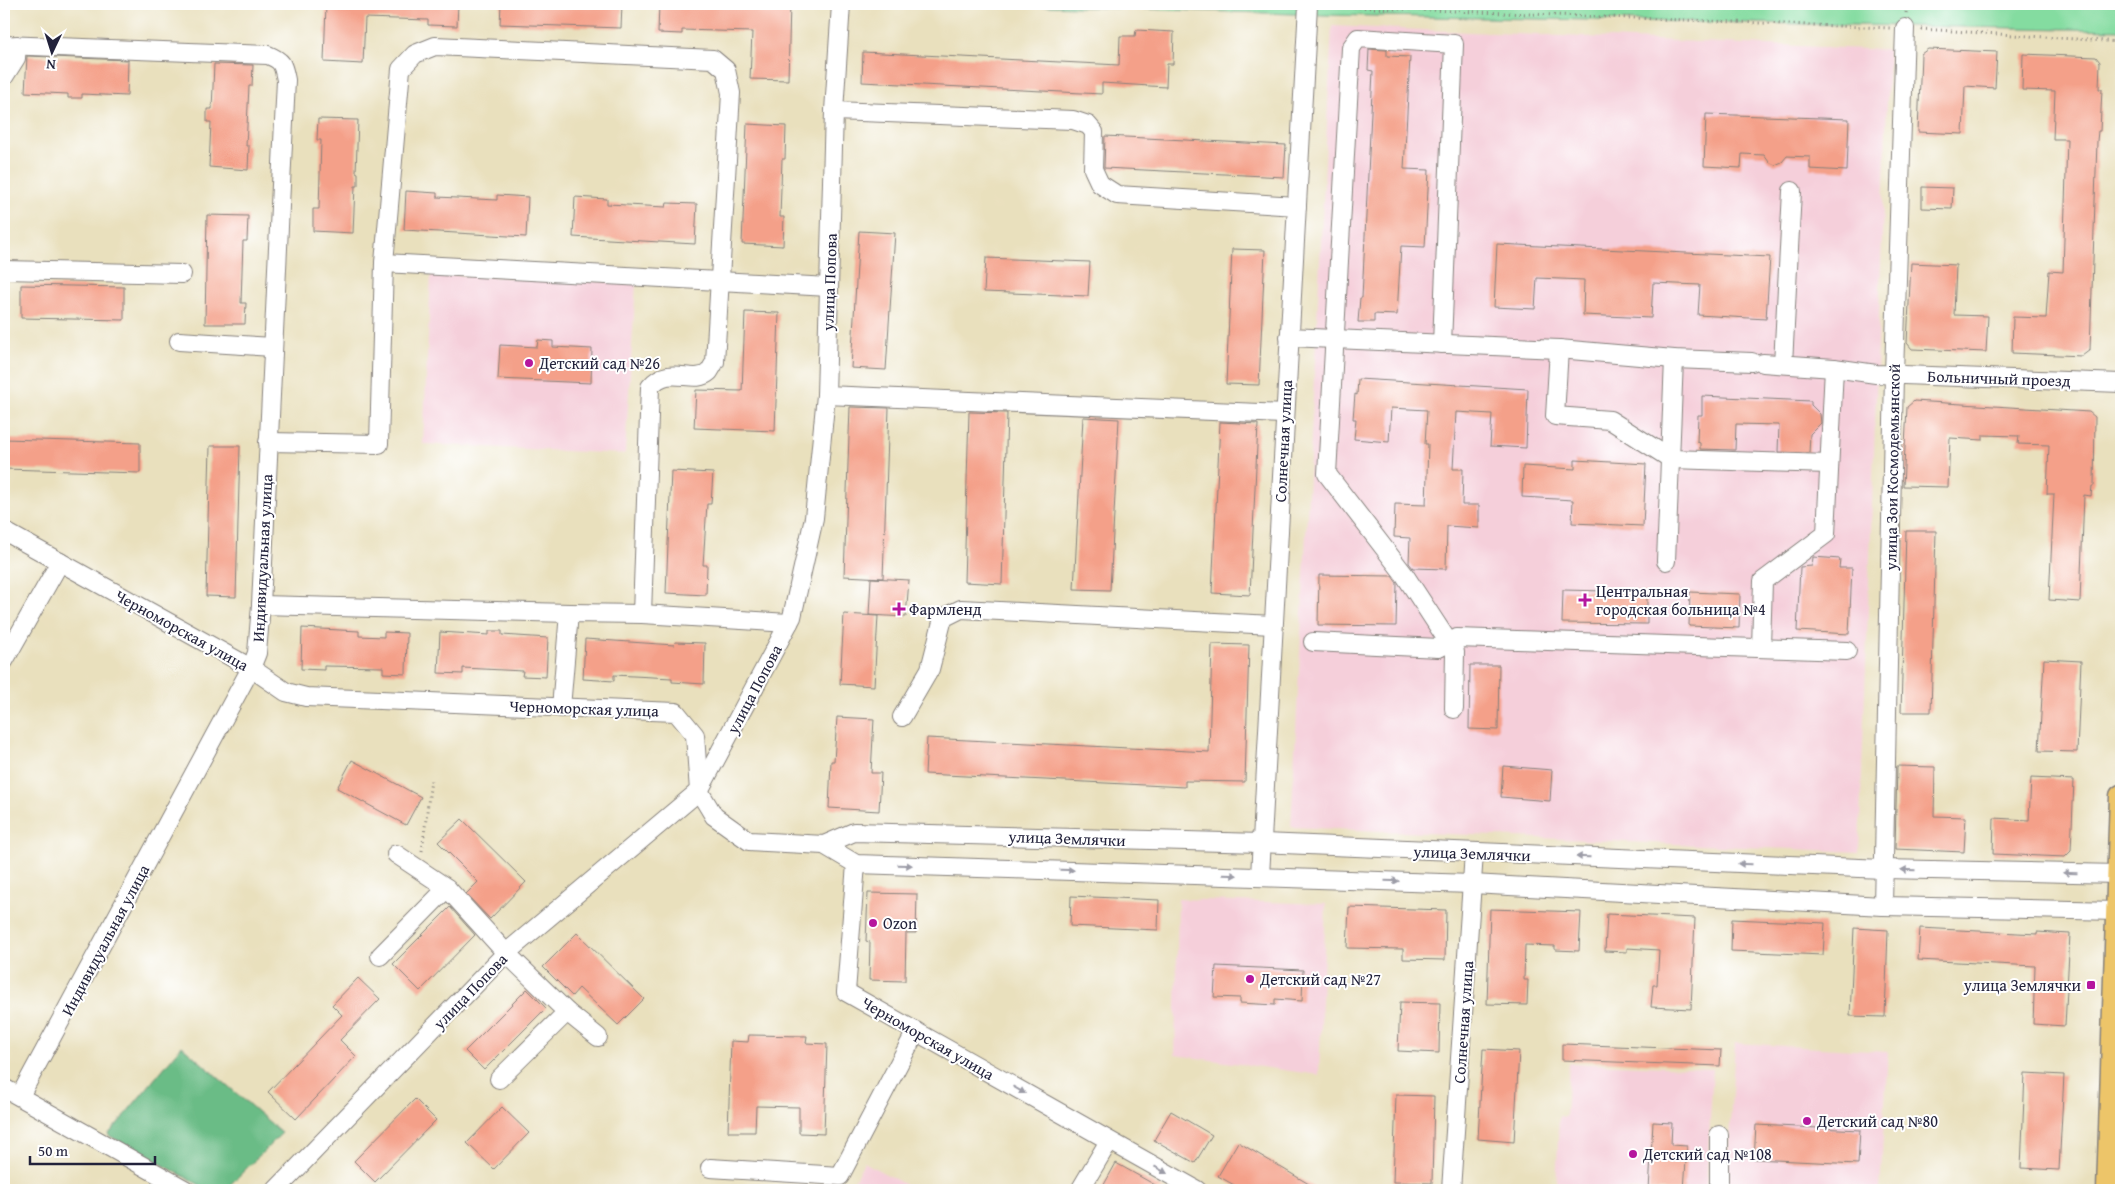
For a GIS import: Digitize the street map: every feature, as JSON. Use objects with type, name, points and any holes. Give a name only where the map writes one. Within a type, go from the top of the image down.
[{"type":"main road","points":[[2108,1190],[2117,1042],[2121,796]]},
{"type":"street","name":"улица Попова","points":[[276,1190],[506,953],[699,791],[792,617],[814,518],[826,395],[834,111],[841,4]]},
{"type":"street","name":"Солнечная улица","points":[[1260,876],[1308,5]]},
{"type":"street","name":"улица Зои Космодемьянской","points":[[1883,906],[1894,374],[1905,28]]},
{"type":"street","points":[[1442,344],[1454,44],[1358,38],[1351,48],[1327,474],[1404,574],[1455,652],[1454,709]]},
{"type":"street","points":[[4,77],[16,58],[10,45]]},
{"type":"street","name":"Индивидуальная улица","points":[[10,45],[268,55],[280,60],[286,80],[261,606],[257,653],[251,668],[20,1096]]},
{"type":"street","points":[[268,442],[379,444],[384,263],[401,70],[415,54],[435,46],[713,59],[726,70],[731,93],[716,362],[708,373],[698,376],[667,375],[657,378],[650,386],[642,614]]},
{"type":"street","points":[[834,111],[1072,120],[1088,125],[1094,132],[1093,169],[1100,184],[1117,195],[1297,206]]},
{"type":"street","points":[[1783,364],[1792,190]]},
{"type":"street","points":[[384,263],[829,287]]},
{"type":"street","points":[[4,270],[182,274]]},
{"type":"street","name":"Больничный проезд","points":[[1289,338],[1559,348],[1674,359],[1834,368],[1876,374],[2121,383]]},
{"type":"street","points":[[178,341],[273,347]]},
{"type":"street","points":[[1559,348],[1555,416],[1610,420],[1671,459],[1829,464]]},
{"type":"street","points":[[1666,561],[1674,359]]},
{"type":"street","points":[[1761,647],[1763,581],[1826,534],[1834,368]]},
{"type":"street","points":[[826,395],[1285,414]]},
{"type":"street","name":"Черноморская улица","points":[[4,531],[251,668],[286,692],[306,697],[676,712],[695,735],[699,791],[714,816],[749,841],[824,845],[856,864],[846,992],[1197,1190]]},
{"type":"street","points":[[4,661],[60,562]]},
{"type":"street","points":[[261,606],[642,614],[789,623]]},
{"type":"street","points":[[902,718],[930,669],[943,618],[961,609],[1273,624]]},
{"type":"street","points":[[560,708],[569,613]]},
{"type":"street","points":[[1313,642],[1439,648],[1456,638],[1847,651]]},
{"type":"street","name":"улица Землячки","points":[[824,845],[854,832],[1261,843],[1884,870],[2120,873]]},
{"type":"street","name":"Солнечная улица","points":[[1451,1190],[1474,853]]},
{"type":"street","points":[[396,854],[447,888],[506,953],[567,1012],[598,1037]]},
{"type":"street","name":"улица Землячки","points":[[856,864],[1472,884],[1883,906],[2118,911]]},
{"type":"street","points":[[380,956],[447,888]]},
{"type":"street","points":[[499,1080],[567,1012]]},
{"type":"street","points":[[710,1168],[840,1176],[916,1032]]},
{"type":"street","points":[[4,1088],[186,1190]]},
{"type":"street","points":[[1718,1190],[1719,1135]]},
{"type":"street","points":[[1080,1190],[1109,1141]]},
{"type":"path","points":[[1422,9],[1436,4]]},
{"type":"path","points":[[1308,5],[1905,28],[2121,42]]},
{"type":"path","points":[[420,870],[431,780]]},
{"type":"shaded area","name":"Центральная городская больница №4","points":[[1332,26],[1889,50],[1859,852],[1291,827]]},
{"type":"shaded area","name":"Детский сад №26","points":[[431,274],[636,283],[625,454],[423,444]]},
{"type":"shaded area","name":"Детский сад №27","points":[[1178,899],[1326,904],[1319,1075],[1175,1055]]},
{"type":"shaded area","name":"Детский сад №80","points":[[1735,1043],[1888,1052],[1880,1190],[1726,1190]]},
{"type":"shaded area","name":"Детский сад №108","points":[[1569,1063],[1713,1069],[1706,1190],[1556,1190],[1559,1116],[1566,1117]]},
{"type":"shaded area","points":[[864,1162],[915,1190],[849,1190]]},
{"type":"green space","points":[[987,4],[2121,4],[2121,30],[1323,15]]},
{"type":"green space","points":[[182,1046],[282,1133],[225,1190],[209,1190],[108,1135]]},
{"type":"building","points":[[326,4],[458,4],[457,26],[428,25],[428,20],[365,18],[363,64],[324,62]]},
{"type":"building","points":[[501,4],[622,4],[621,28],[500,24]]},
{"type":"building","points":[[659,4],[790,4],[788,80],[750,79],[752,32],[682,30],[682,34],[658,33]]},
{"type":"building","points":[[1136,30],[1174,32],[1173,64],[1167,64],[1166,87],[1102,83],[1102,94],[862,82],[863,52],[1119,65],[1120,36],[1135,36]]},
{"type":"building","points":[[1369,49],[1387,50],[1387,56],[1410,57],[1404,169],[1429,170],[1425,247],[1401,246],[1397,315],[1374,314],[1374,322],[1358,322],[1360,298],[1362,298],[1373,71],[1368,70]]},
{"type":"building","points":[[1928,49],[1997,52],[1995,88],[1965,86],[1963,134],[1918,132],[1921,54]]},
{"type":"building","points":[[2023,54],[2096,57],[2100,62],[2099,89],[2102,89],[2100,131],[2098,131],[2097,141],[2090,350],[2082,356],[2012,353],[2013,317],[2046,318],[2049,271],[2063,272],[2067,139],[2053,139],[2055,91],[2022,90]]},
{"type":"building","points":[[27,56],[128,60],[127,96],[82,94],[82,98],[68,98],[68,94],[25,92]]},
{"type":"building","points":[[214,64],[253,65],[252,86],[249,86],[246,146],[249,146],[248,170],[209,167],[211,122],[207,122],[207,109],[212,109]]},
{"type":"building","points":[[1706,114],[1849,119],[1847,171],[1810,169],[1810,157],[1787,156],[1782,162],[1775,165],[1769,162],[1764,155],[1742,154],[1741,168],[1704,166]]},
{"type":"building","points":[[318,119],[358,120],[356,172],[358,173],[358,186],[355,186],[353,233],[313,231],[313,209],[319,209],[321,140],[317,140]]},
{"type":"building","points":[[747,124],[786,126],[785,159],[782,159],[780,217],[784,217],[783,246],[742,244]]},
{"type":"building","points":[[1105,136],[1286,145],[1284,177],[1104,168]]},
{"type":"building","points":[[1922,187],[1953,188],[1952,209],[1922,208]]},
{"type":"building","points":[[406,191],[437,193],[437,197],[497,200],[497,195],[528,197],[526,237],[404,230]]},
{"type":"building","points":[[575,197],[607,199],[607,204],[666,207],[667,203],[697,204],[695,244],[573,237]]},
{"type":"building","points":[[207,215],[248,216],[247,241],[243,241],[241,303],[246,303],[245,324],[205,324]]},
{"type":"building","points":[[859,231],[895,233],[886,370],[851,368]]},
{"type":"building","points":[[1497,244],[1770,257],[1766,319],[1698,315],[1700,285],[1653,283],[1651,318],[1583,315],[1584,280],[1537,278],[1535,309],[1494,307]]},
{"type":"building","points":[[1232,249],[1265,250],[1259,385],[1226,384]]},
{"type":"building","points":[[986,258],[1090,262],[1088,296],[984,292]]},
{"type":"building","points":[[1911,263],[1956,265],[1954,315],[1988,316],[1986,352],[1912,349],[1907,343]]},
{"type":"building","points":[[21,285],[124,287],[124,320],[21,318]]},
{"type":"building","points":[[745,312],[779,313],[775,431],[694,428],[696,390],[742,391]]},
{"type":"building","points":[[538,340],[553,341],[553,347],[592,349],[591,383],[498,379],[500,345],[537,347]]},
{"type":"building","points":[[1358,379],[1528,389],[1526,448],[1490,446],[1492,414],[1456,412],[1453,469],[1463,469],[1462,505],[1479,505],[1479,528],[1447,526],[1446,569],[1413,568],[1409,563],[1410,538],[1394,537],[1395,504],[1426,505],[1428,444],[1425,444],[1427,410],[1391,408],[1389,442],[1354,439],[1356,419],[1353,419]]},
{"type":"building","points":[[1702,396],[1811,401],[1811,405],[1820,414],[1821,423],[1810,434],[1809,453],[1778,452],[1779,425],[1736,424],[1735,450],[1700,449],[1700,443],[1697,442],[1698,415],[1702,415]]},
{"type":"building","points":[[1914,401],[2089,412],[2095,417],[2094,486],[2092,486],[2091,496],[2084,495],[2080,602],[2049,600],[2054,494],[2047,494],[2049,445],[2018,444],[2019,436],[1983,435],[1983,440],[1950,438],[1948,487],[1903,486],[1907,407]]},
{"type":"building","points":[[850,407],[889,408],[883,578],[844,576]]},
{"type":"building","points":[[969,412],[1007,413],[1002,584],[964,582]]},
{"type":"building","points":[[1083,417],[1119,419],[1110,590],[1074,589]]},
{"type":"building","points":[[1220,422],[1258,424],[1250,595],[1212,593]]},
{"type":"building","points":[[4,439],[140,443],[140,473],[4,469]]},
{"type":"building","points":[[210,446],[240,446],[236,597],[206,596]]},
{"type":"building","points":[[1575,460],[1646,464],[1643,526],[1572,523],[1573,500],[1522,497],[1523,466],[1575,469]]},
{"type":"building","points":[[671,471],[713,473],[711,504],[707,504],[703,565],[707,565],[706,595],[666,593]]},
{"type":"building","points":[[1906,531],[1936,531],[1931,712],[1901,712]]},
{"type":"building","points":[[1813,557],[1840,559],[1839,568],[1852,568],[1849,634],[1797,631],[1800,567],[1812,566]]},
{"type":"building","points":[[1319,575],[1392,576],[1397,583],[1396,626],[1318,625]]},
{"type":"building","points":[[871,578],[909,580],[906,617],[869,615]]},
{"type":"building","points":[[1563,590],[1647,592],[1647,624],[1562,623]]},
{"type":"building","points":[[1690,592],[1740,594],[1739,628],[1689,626]]},
{"type":"building","points":[[844,614],[878,616],[874,686],[840,684]]},
{"type":"building","points":[[302,628],[359,631],[359,636],[384,637],[384,632],[407,633],[406,674],[383,673],[383,667],[324,666],[324,670],[301,669]]},
{"type":"building","points":[[489,631],[502,631],[502,635],[548,638],[546,677],[522,676],[523,671],[463,668],[463,674],[438,673],[440,632],[489,635]]},
{"type":"building","points":[[585,639],[674,645],[675,642],[705,643],[704,684],[672,682],[672,678],[614,675],[614,681],[583,679]]},
{"type":"building","points":[[1212,644],[1249,645],[1245,782],[1185,781],[1185,787],[925,774],[927,738],[1209,752]]},
{"type":"building","points":[[2044,659],[2081,661],[2077,752],[2039,751]]},
{"type":"building","points":[[1470,665],[1499,665],[1498,730],[1469,729]]},
{"type":"building","points":[[837,717],[874,719],[871,773],[881,773],[879,811],[829,808],[831,761],[834,761]]},
{"type":"building","points":[[352,760],[421,797],[406,825],[337,788]]},
{"type":"building","points":[[1503,766],[1552,770],[1550,801],[1501,797]]},
{"type":"building","points":[[1897,766],[1935,767],[1934,816],[1966,817],[1964,852],[1895,849]]},
{"type":"building","points":[[2031,778],[2074,780],[2071,851],[2065,857],[1993,854],[1994,818],[2029,820]]},
{"type":"building","points":[[462,819],[526,882],[490,919],[466,894],[478,882],[438,842]]},
{"type":"building","points":[[868,893],[917,894],[916,933],[906,933],[905,981],[869,980],[870,942],[866,941]]},
{"type":"building","points":[[1071,896],[1159,900],[1158,930],[1070,926]]},
{"type":"building","points":[[450,907],[475,935],[420,991],[393,964]]},
{"type":"building","points":[[1349,907],[1446,910],[1445,960],[1403,959],[1403,949],[1347,948]]},
{"type":"building","points":[[1490,909],[1581,912],[1579,951],[1555,950],[1555,946],[1525,945],[1524,980],[1528,980],[1527,1005],[1487,1004]]},
{"type":"building","points":[[1607,914],[1695,918],[1691,1009],[1651,1007],[1653,985],[1657,985],[1659,950],[1627,948],[1627,952],[1605,951]]},
{"type":"building","points":[[1732,919],[1825,923],[1823,955],[1731,951]]},
{"type":"building","points":[[1854,928],[1888,930],[1885,1017],[1850,1016]]},
{"type":"building","points":[[1920,928],[2070,934],[2065,1026],[2033,1024],[2035,966],[1918,960]]},
{"type":"building","points":[[577,933],[644,999],[618,1025],[579,988],[572,996],[543,967]]},
{"type":"building","points":[[1216,966],[1303,970],[1302,1001],[1275,999],[1275,1005],[1240,1003],[1240,998],[1214,997]]},
{"type":"building","points":[[358,978],[380,999],[340,1040],[356,1056],[296,1119],[268,1092],[342,1015],[332,1005]]},
{"type":"building","points":[[527,989],[546,1008],[484,1070],[465,1051]]},
{"type":"building","points":[[1400,1002],[1440,1003],[1439,1053],[1398,1051]]},
{"type":"building","points":[[749,1035],[807,1036],[806,1043],[827,1044],[824,1134],[799,1133],[799,1107],[756,1106],[755,1132],[728,1132],[731,1041],[748,1042]]},
{"type":"building","points":[[1562,1044],[1721,1050],[1720,1066],[1562,1060]]},
{"type":"building","points":[[1483,1049],[1519,1051],[1514,1142],[1478,1139]]},
{"type":"building","points":[[2025,1073],[2064,1075],[2059,1170],[2021,1168]]},
{"type":"building","points":[[1396,1095],[1434,1096],[1432,1183],[1393,1182]]},
{"type":"building","points":[[415,1099],[436,1120],[375,1182],[354,1161]]},
{"type":"building","points":[[502,1107],[529,1133],[494,1169],[467,1143]]},
{"type":"building","points":[[1171,1111],[1212,1135],[1195,1163],[1154,1140]]},
{"type":"building","points":[[1653,1122],[1672,1123],[1671,1145],[1687,1146],[1684,1190],[1649,1190]]},
{"type":"building","points":[[1756,1125],[1860,1130],[1858,1164],[1754,1159]]},
{"type":"building","points":[[1238,1142],[1319,1190],[1243,1190],[1218,1176]]},
{"type":"building","points":[[1116,1163],[1164,1190],[1101,1190]]},
{"type":"place","name":"Детский сад №26","points":[[529,363]]},
{"type":"place","name":"Центральная городская больница №4","points":[[1585,600]]},
{"type":"place","name":"Фармленд","points":[[899,609]]},
{"type":"place","name":"Ozon","points":[[873,923]]},
{"type":"place","name":"Детский сад №27","points":[[1250,979]]},
{"type":"place","name":"улица Землячки","points":[[2091,985]]},
{"type":"place","name":"Детский сад №80","points":[[1807,1121]]},
{"type":"place","name":"Детский сад №108","points":[[1633,1154]]}]
